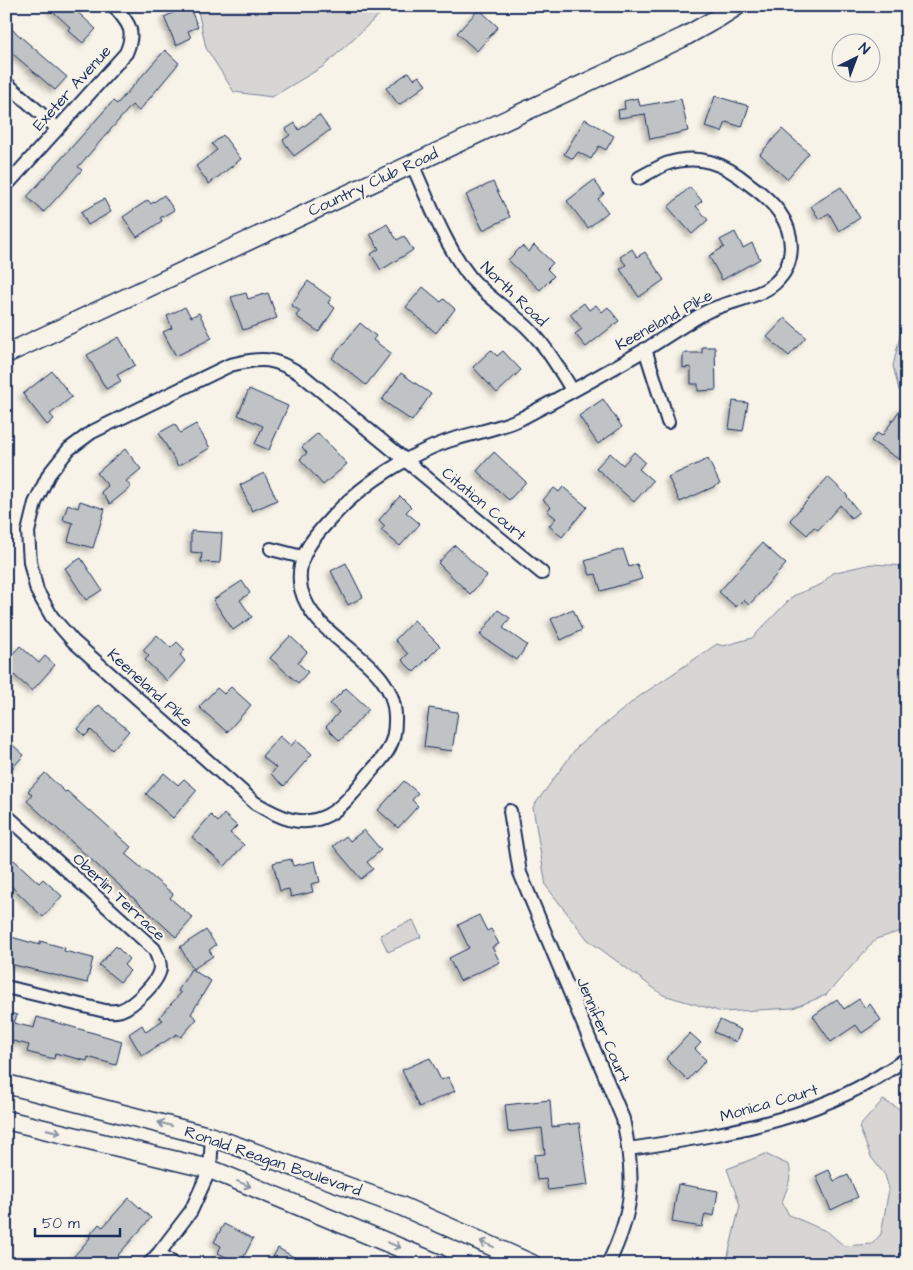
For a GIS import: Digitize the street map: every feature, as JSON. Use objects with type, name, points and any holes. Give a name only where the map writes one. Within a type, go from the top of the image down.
[{"type":"main road","name":"Country Club Road","points":[[6,354],[684,37],[737,6]]},
{"type":"main road","name":"Ronald Reagan Boulevard","points":[[6,1084],[212,1137],[401,1206],[532,1264]]},
{"type":"main road","name":"Ronald Reagan Boulevard","points":[[6,1120],[210,1169],[439,1264]]},
{"type":"street","name":"Exeter Avenue","points":[[6,186],[126,52],[131,40],[131,30],[126,20],[114,6]]},
{"type":"street","points":[[6,83],[57,128]]},
{"type":"street","name":"Keeneland Pike","points":[[406,461],[302,375],[284,364],[268,360],[248,361],[230,365],[101,428],[69,449],[49,474],[35,503],[28,532],[30,562],[37,591],[52,618],[73,641],[255,803],[279,817],[298,821],[320,818],[334,811],[385,756],[395,736],[396,715],[393,698],[385,682],[318,621],[306,605],[299,570],[302,557],[319,530],[340,508],[366,486],[406,461],[445,442],[518,420],[645,349],[706,312],[764,291],[776,283],[786,268],[792,248],[789,228],[780,212],[768,199],[732,170],[706,161],[680,161],[665,165],[639,178]]},
{"type":"street","name":"North Road","points":[[412,164],[449,243],[470,276],[494,301],[519,320],[537,338],[550,354],[572,390]]},
{"type":"street","points":[[645,349],[668,422]]},
{"type":"street","name":"Citation Court","points":[[406,461],[542,573]]},
{"type":"street","points":[[271,548],[302,557]]},
{"type":"street","name":"Jennifer Court","points":[[510,811],[520,873],[623,1119],[629,1149],[632,1182],[628,1213],[618,1245],[608,1264]]},
{"type":"street","name":"Oberlin Terrace","points":[[6,815],[154,949],[159,959],[160,970],[156,979],[132,1005],[118,1011],[105,1011],[6,987]]},
{"type":"street","name":"Monica Court","points":[[629,1149],[724,1134],[768,1124],[809,1111],[853,1092],[907,1058]]},
{"type":"street","points":[[149,1264],[191,1211],[210,1169],[212,1137]]},
{"type":"street","points":[[159,1253],[174,1264]]},
{"type":"shaded area","points":[[197,6],[393,6],[381,13],[324,66],[272,97],[234,92],[206,48]]},
{"type":"shaded area","points":[[907,306],[907,392],[899,390],[893,366]]},
{"type":"shaded area","points":[[871,564],[907,566],[907,929],[876,939],[826,995],[793,1008],[722,1012],[663,995],[588,940],[546,886],[533,807],[577,747],[637,698],[717,644],[723,646],[752,638],[793,596],[822,584],[832,573]]},
{"type":"shaded area","points":[[413,920],[421,937],[388,952],[380,935]]},
{"type":"shaded area","points":[[883,1100],[907,1113],[907,1264],[726,1264],[740,1205],[727,1169],[765,1154],[789,1165],[790,1179],[782,1202],[789,1215],[828,1232],[844,1246],[872,1244],[881,1234],[889,1189],[885,1175],[871,1157],[859,1127]]},
{"type":"building","points":[[47,6],[71,6],[96,29],[83,43],[68,30],[70,27]]},
{"type":"building","points":[[189,6],[198,27],[188,31],[191,38],[176,45],[164,17]]},
{"type":"building","points":[[479,9],[498,27],[477,51],[457,33]]},
{"type":"building","points":[[6,24],[67,77],[55,90],[6,48]]},
{"type":"building","points":[[165,50],[179,63],[139,111],[132,105],[78,167],[82,170],[44,212],[27,197],[113,101],[117,104]]},
{"type":"building","points":[[409,72],[414,79],[419,76],[426,85],[399,105],[386,88]]},
{"type":"building","points":[[715,96],[749,106],[742,127],[726,122],[722,132],[705,127]]},
{"type":"building","points":[[638,98],[640,106],[681,99],[688,131],[650,139],[645,114],[619,118],[618,110],[625,109],[624,101]]},
{"type":"building","points":[[319,115],[330,130],[294,156],[283,140],[290,135],[286,129],[295,123],[299,130]]},
{"type":"building","points":[[585,119],[614,136],[606,150],[599,146],[591,159],[578,152],[573,159],[564,154]]},
{"type":"building","points":[[782,129],[809,153],[787,179],[760,154]]},
{"type":"building","points":[[223,135],[241,159],[209,184],[196,166],[217,150],[212,144]]},
{"type":"building","points":[[594,180],[604,194],[598,199],[608,212],[588,228],[567,201]]},
{"type":"building","points":[[493,182],[510,217],[483,230],[466,195]]},
{"type":"building","points":[[690,187],[702,201],[696,206],[708,220],[692,234],[668,207]]},
{"type":"building","points":[[841,187],[860,218],[839,231],[829,213],[819,219],[811,206]]},
{"type":"building","points":[[164,195],[174,210],[160,218],[162,221],[137,237],[123,217],[148,200],[151,204]]},
{"type":"building","points":[[104,199],[111,212],[88,225],[81,212]]},
{"type":"building","points":[[387,224],[397,240],[404,236],[413,250],[381,270],[371,254],[379,249],[370,234]]},
{"type":"building","points":[[735,232],[743,248],[752,243],[760,259],[722,280],[709,256],[724,247],[720,240]]},
{"type":"building","points":[[534,245],[553,263],[547,269],[554,276],[540,290],[508,260],[522,246],[529,252]]},
{"type":"building","points":[[632,249],[637,257],[645,252],[664,280],[639,297],[620,269],[626,265],[620,257]]},
{"type":"building","points":[[308,281],[331,298],[328,303],[335,308],[319,332],[296,316],[300,311],[291,305]]},
{"type":"building","points":[[423,287],[441,302],[444,299],[455,309],[436,333],[406,307]]},
{"type":"building","points":[[246,293],[248,299],[268,293],[277,318],[243,330],[231,297]]},
{"type":"building","points":[[584,303],[589,310],[596,305],[602,312],[608,307],[619,321],[586,347],[575,334],[582,329],[570,314]]},
{"type":"building","points":[[185,307],[191,317],[199,313],[212,338],[176,356],[163,332],[172,328],[167,316]]},
{"type":"building","points":[[785,318],[806,337],[789,356],[767,337]]},
{"type":"building","points":[[360,323],[376,336],[373,340],[391,353],[366,385],[332,358]]},
{"type":"building","points":[[119,337],[135,365],[117,375],[121,381],[106,389],[87,355]]},
{"type":"building","points":[[702,347],[715,347],[716,390],[698,391],[698,384],[691,384],[691,367],[683,368],[683,353],[702,353]]},
{"type":"building","points":[[491,350],[497,356],[503,351],[521,370],[497,393],[473,367]]},
{"type":"building","points":[[52,371],[72,397],[50,414],[54,419],[47,425],[23,394]]},
{"type":"building","points":[[401,373],[431,394],[412,421],[382,400]]},
{"type":"building","points":[[249,389],[288,406],[269,450],[255,444],[263,426],[238,415]]},
{"type":"building","points":[[603,399],[622,427],[598,444],[579,416]]},
{"type":"building","points":[[733,401],[748,403],[743,431],[729,429]]},
{"type":"building","points":[[901,408],[907,412],[907,450],[900,460],[871,441],[877,433],[882,436]]},
{"type":"building","points":[[175,424],[180,433],[196,424],[210,448],[178,466],[159,433]]},
{"type":"building","points":[[318,433],[347,464],[323,485],[300,459],[307,453],[302,447]]},
{"type":"building","points":[[125,449],[141,469],[126,481],[131,487],[110,504],[101,492],[108,486],[97,473]]},
{"type":"building","points":[[494,452],[526,482],[509,500],[477,471]]},
{"type":"building","points":[[634,452],[645,462],[639,469],[653,481],[634,502],[596,468],[610,453],[623,465]]},
{"type":"building","points":[[708,459],[720,484],[680,502],[668,477]]},
{"type":"building","points":[[264,473],[277,500],[252,511],[240,485]]},
{"type":"building","points":[[828,477],[848,496],[859,512],[851,518],[840,505],[818,530],[814,527],[807,535],[790,520]]},
{"type":"building","points":[[563,487],[587,507],[562,537],[549,526],[556,518],[547,511],[551,507],[543,500],[554,488],[559,492]]},
{"type":"building","points":[[400,496],[411,507],[406,512],[420,524],[400,546],[381,530],[385,526],[379,520]]},
{"type":"building","points":[[80,501],[105,509],[93,548],[68,541],[73,523],[63,520],[68,504],[78,508]]},
{"type":"building","points":[[191,531],[222,533],[220,563],[201,562],[202,553],[191,552]]},
{"type":"building","points":[[762,543],[786,564],[749,605],[743,600],[736,607],[719,592]]},
{"type":"building","points":[[455,545],[487,576],[470,594],[438,563]]},
{"type":"building","points":[[623,549],[629,567],[637,564],[642,579],[601,591],[596,574],[590,575],[585,561]]},
{"type":"building","points":[[81,558],[102,590],[86,600],[65,568]]},
{"type":"building","points":[[346,563],[363,597],[348,605],[331,571]]},
{"type":"building","points":[[242,581],[250,593],[240,600],[252,617],[233,630],[213,600]]},
{"type":"building","points":[[573,609],[582,630],[561,640],[551,619]]},
{"type":"building","points":[[498,610],[510,618],[503,628],[527,645],[517,660],[480,635]]},
{"type":"building","points":[[414,620],[440,646],[414,672],[402,660],[408,654],[395,640]]},
{"type":"building","points":[[157,635],[171,648],[177,642],[185,650],[180,655],[185,661],[167,681],[145,660],[149,656],[143,650]]},
{"type":"building","points":[[290,636],[307,652],[298,663],[308,672],[298,683],[270,658]]},
{"type":"building","points":[[20,646],[39,663],[45,656],[55,665],[32,691],[6,668],[6,661]]},
{"type":"building","points":[[231,687],[251,705],[227,732],[199,707],[217,688],[224,694]]},
{"type":"building","points":[[346,688],[369,709],[340,741],[326,727],[339,712],[330,704]]},
{"type":"building","points":[[99,705],[129,731],[112,750],[91,730],[85,736],[78,729]]},
{"type":"building","points":[[429,708],[458,712],[452,751],[424,747]]},
{"type":"building","points":[[280,736],[291,746],[296,740],[312,754],[284,786],[271,774],[276,768],[262,756]]},
{"type":"building","points":[[6,739],[24,755],[6,775]]},
{"type":"building","points":[[45,773],[131,847],[125,854],[173,894],[170,898],[193,918],[176,937],[27,801],[32,795],[28,791]]},
{"type":"building","points":[[164,773],[178,785],[184,779],[197,790],[173,818],[146,794]]},
{"type":"building","points":[[404,781],[418,793],[412,800],[418,806],[398,828],[378,810]]},
{"type":"building","points":[[224,814],[237,826],[230,833],[244,845],[225,866],[192,837],[211,815],[218,822]]},
{"type":"building","points":[[364,830],[381,850],[367,862],[373,869],[361,879],[333,846],[346,836],[350,841]]},
{"type":"building","points":[[291,859],[293,866],[315,861],[320,882],[311,884],[313,892],[291,897],[289,889],[280,891],[273,863]]},
{"type":"building","points":[[14,860],[39,883],[43,879],[62,896],[43,917],[6,881],[6,869]]},
{"type":"building","points":[[479,915],[487,931],[491,929],[499,944],[492,947],[500,962],[460,981],[449,958],[469,948],[458,925]]},
{"type":"building","points":[[206,930],[216,945],[209,950],[213,956],[193,969],[180,947]]},
{"type":"building","points":[[11,937],[40,945],[40,941],[65,948],[64,951],[93,958],[87,983],[6,963],[6,955]]},
{"type":"building","points":[[116,946],[129,959],[124,965],[130,971],[120,982],[99,965]]},
{"type":"building","points":[[191,969],[211,981],[191,1014],[197,1019],[181,1037],[177,1034],[142,1056],[129,1034],[142,1025],[146,1032],[163,1020],[159,1017],[181,993],[178,991]]},
{"type":"building","points":[[837,999],[844,1009],[859,999],[865,1008],[870,1004],[881,1020],[862,1033],[856,1025],[831,1042],[813,1016]]},
{"type":"building","points":[[6,1012],[17,1015],[14,1023],[34,1028],[37,1017],[122,1041],[116,1065],[88,1057],[87,1061],[55,1053],[54,1059],[27,1052],[29,1045],[9,1040],[9,1042],[6,1042]]},
{"type":"building","points":[[720,1020],[741,1030],[736,1042],[714,1032]]},
{"type":"building","points":[[690,1033],[701,1043],[695,1049],[706,1060],[688,1080],[666,1059]]},
{"type":"building","points":[[430,1058],[441,1080],[448,1077],[455,1091],[419,1107],[402,1070]]},
{"type":"building","points":[[550,1100],[552,1127],[579,1123],[588,1185],[548,1190],[546,1179],[537,1180],[534,1155],[545,1154],[542,1128],[508,1132],[505,1105]]},
{"type":"building","points":[[829,1170],[834,1181],[848,1175],[858,1197],[831,1210],[816,1176]]},
{"type":"building","points":[[678,1184],[718,1191],[714,1216],[705,1214],[702,1227],[672,1222]]},
{"type":"building","points":[[129,1198],[151,1218],[110,1264],[67,1264],[90,1238],[89,1236],[99,1224],[103,1227]]},
{"type":"building","points":[[224,1224],[253,1239],[240,1264],[218,1253],[221,1246],[214,1242]]},
{"type":"building","points":[[278,1248],[306,1264],[269,1264]]}]
